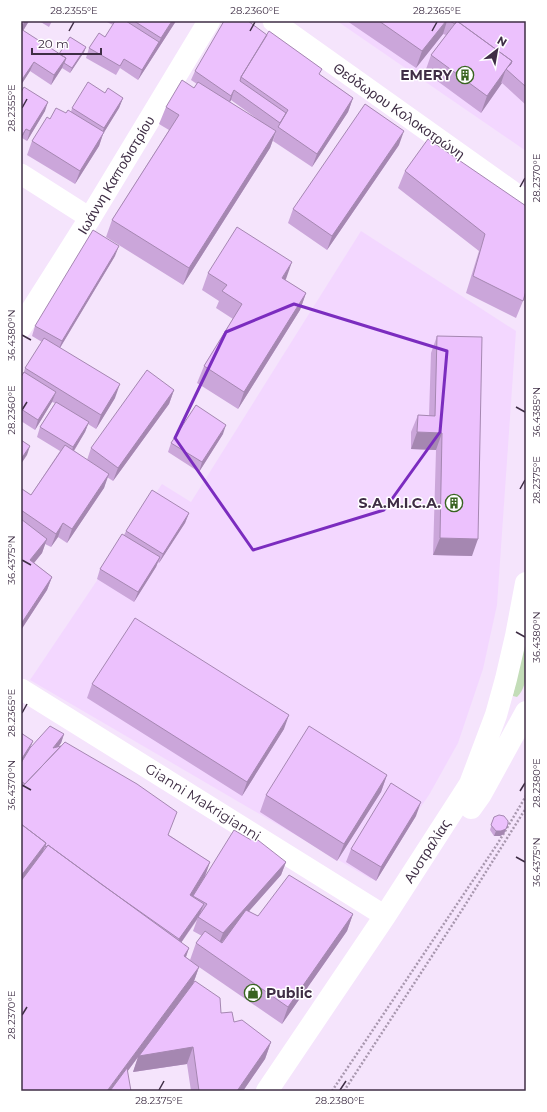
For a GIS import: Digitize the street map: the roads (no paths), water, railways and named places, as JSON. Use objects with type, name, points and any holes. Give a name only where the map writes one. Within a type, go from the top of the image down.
[{"type":"main road","name":"Ιωάννη Καποδιστρίου","points":[[21,327],[90,218],[209,21]]},
{"type":"main road","name":"Αυστραλίας","points":[[267,1091],[385,916],[470,784],[496,715],[506,680],[526,583]]},
{"type":"main road","name":"Αυστραλίας","points":[[279,1091],[412,899],[481,794],[526,712]]},
{"type":"street","name":"Θεόδωρου Κολοκοτρώνη","points":[[273,21],[526,201]]},
{"type":"street","points":[[21,174],[90,218]]},
{"type":"street","name":"Gianni Makrigianni","points":[[21,689],[385,916]]},
{"type":"place","name":"EMERY","points":[[465,75]]},
{"type":"place","name":"S.A.M.I.C.A.","points":[[454,503]]},
{"type":"place","name":"Public","points":[[253,993]]}]
